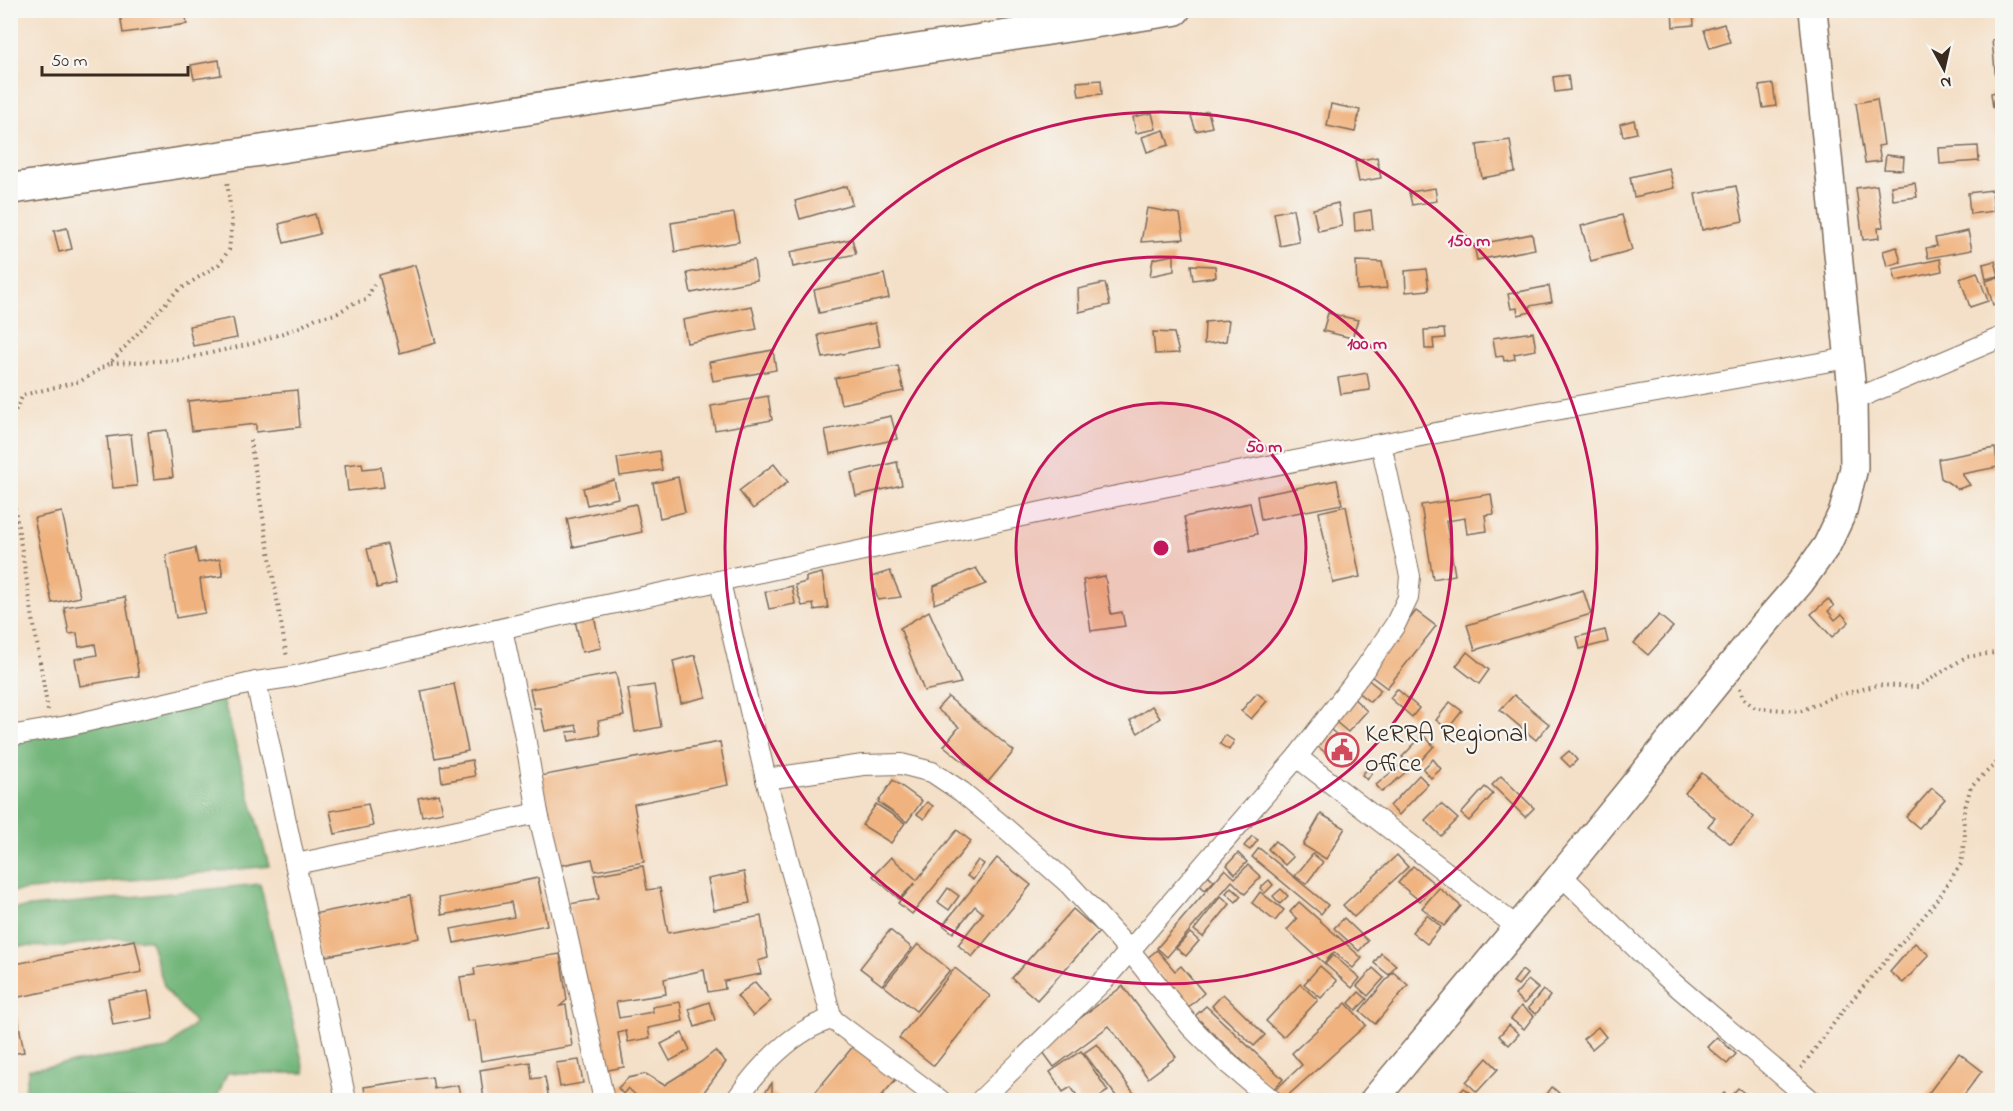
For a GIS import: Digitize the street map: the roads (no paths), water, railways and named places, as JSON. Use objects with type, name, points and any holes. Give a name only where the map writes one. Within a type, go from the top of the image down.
[{"type":"main road","points":[[10,189],[1175,10]]},
{"type":"main road","points":[[1374,1101],[1800,583],[1827,545],[1843,511],[1854,468],[1853,400],[1813,10]]},
{"type":"street","points":[[1853,400],[2002,337]]},
{"type":"street","points":[[10,736],[51,730],[592,608],[1102,499],[1538,413],[1848,358]]},
{"type":"street","points":[[981,1101],[1076,1008],[1130,951],[1297,756],[1395,625],[1408,598],[1410,576],[1381,444]]},
{"type":"street","points":[[720,582],[766,779],[832,1019],[940,1101]]},
{"type":"street","points":[[502,629],[525,737],[538,813],[604,1101]]},
{"type":"street","points":[[256,682],[346,1101]]},
{"type":"street","points":[[1297,756],[1516,927]]},
{"type":"street","points":[[766,779],[863,765],[901,764],[932,772],[962,792],[1069,884],[1130,951],[1191,1027],[1226,1062],[1272,1101]]},
{"type":"street","points":[[296,864],[538,813]]},
{"type":"street","points":[[1561,875],[1665,976],[1811,1101]]},
{"type":"street","points":[[736,1101],[746,1086],[791,1039],[816,1023],[832,1019]]},
{"type":"place","name":"KeRRA Regional office","points":[[1342,750]]}]
